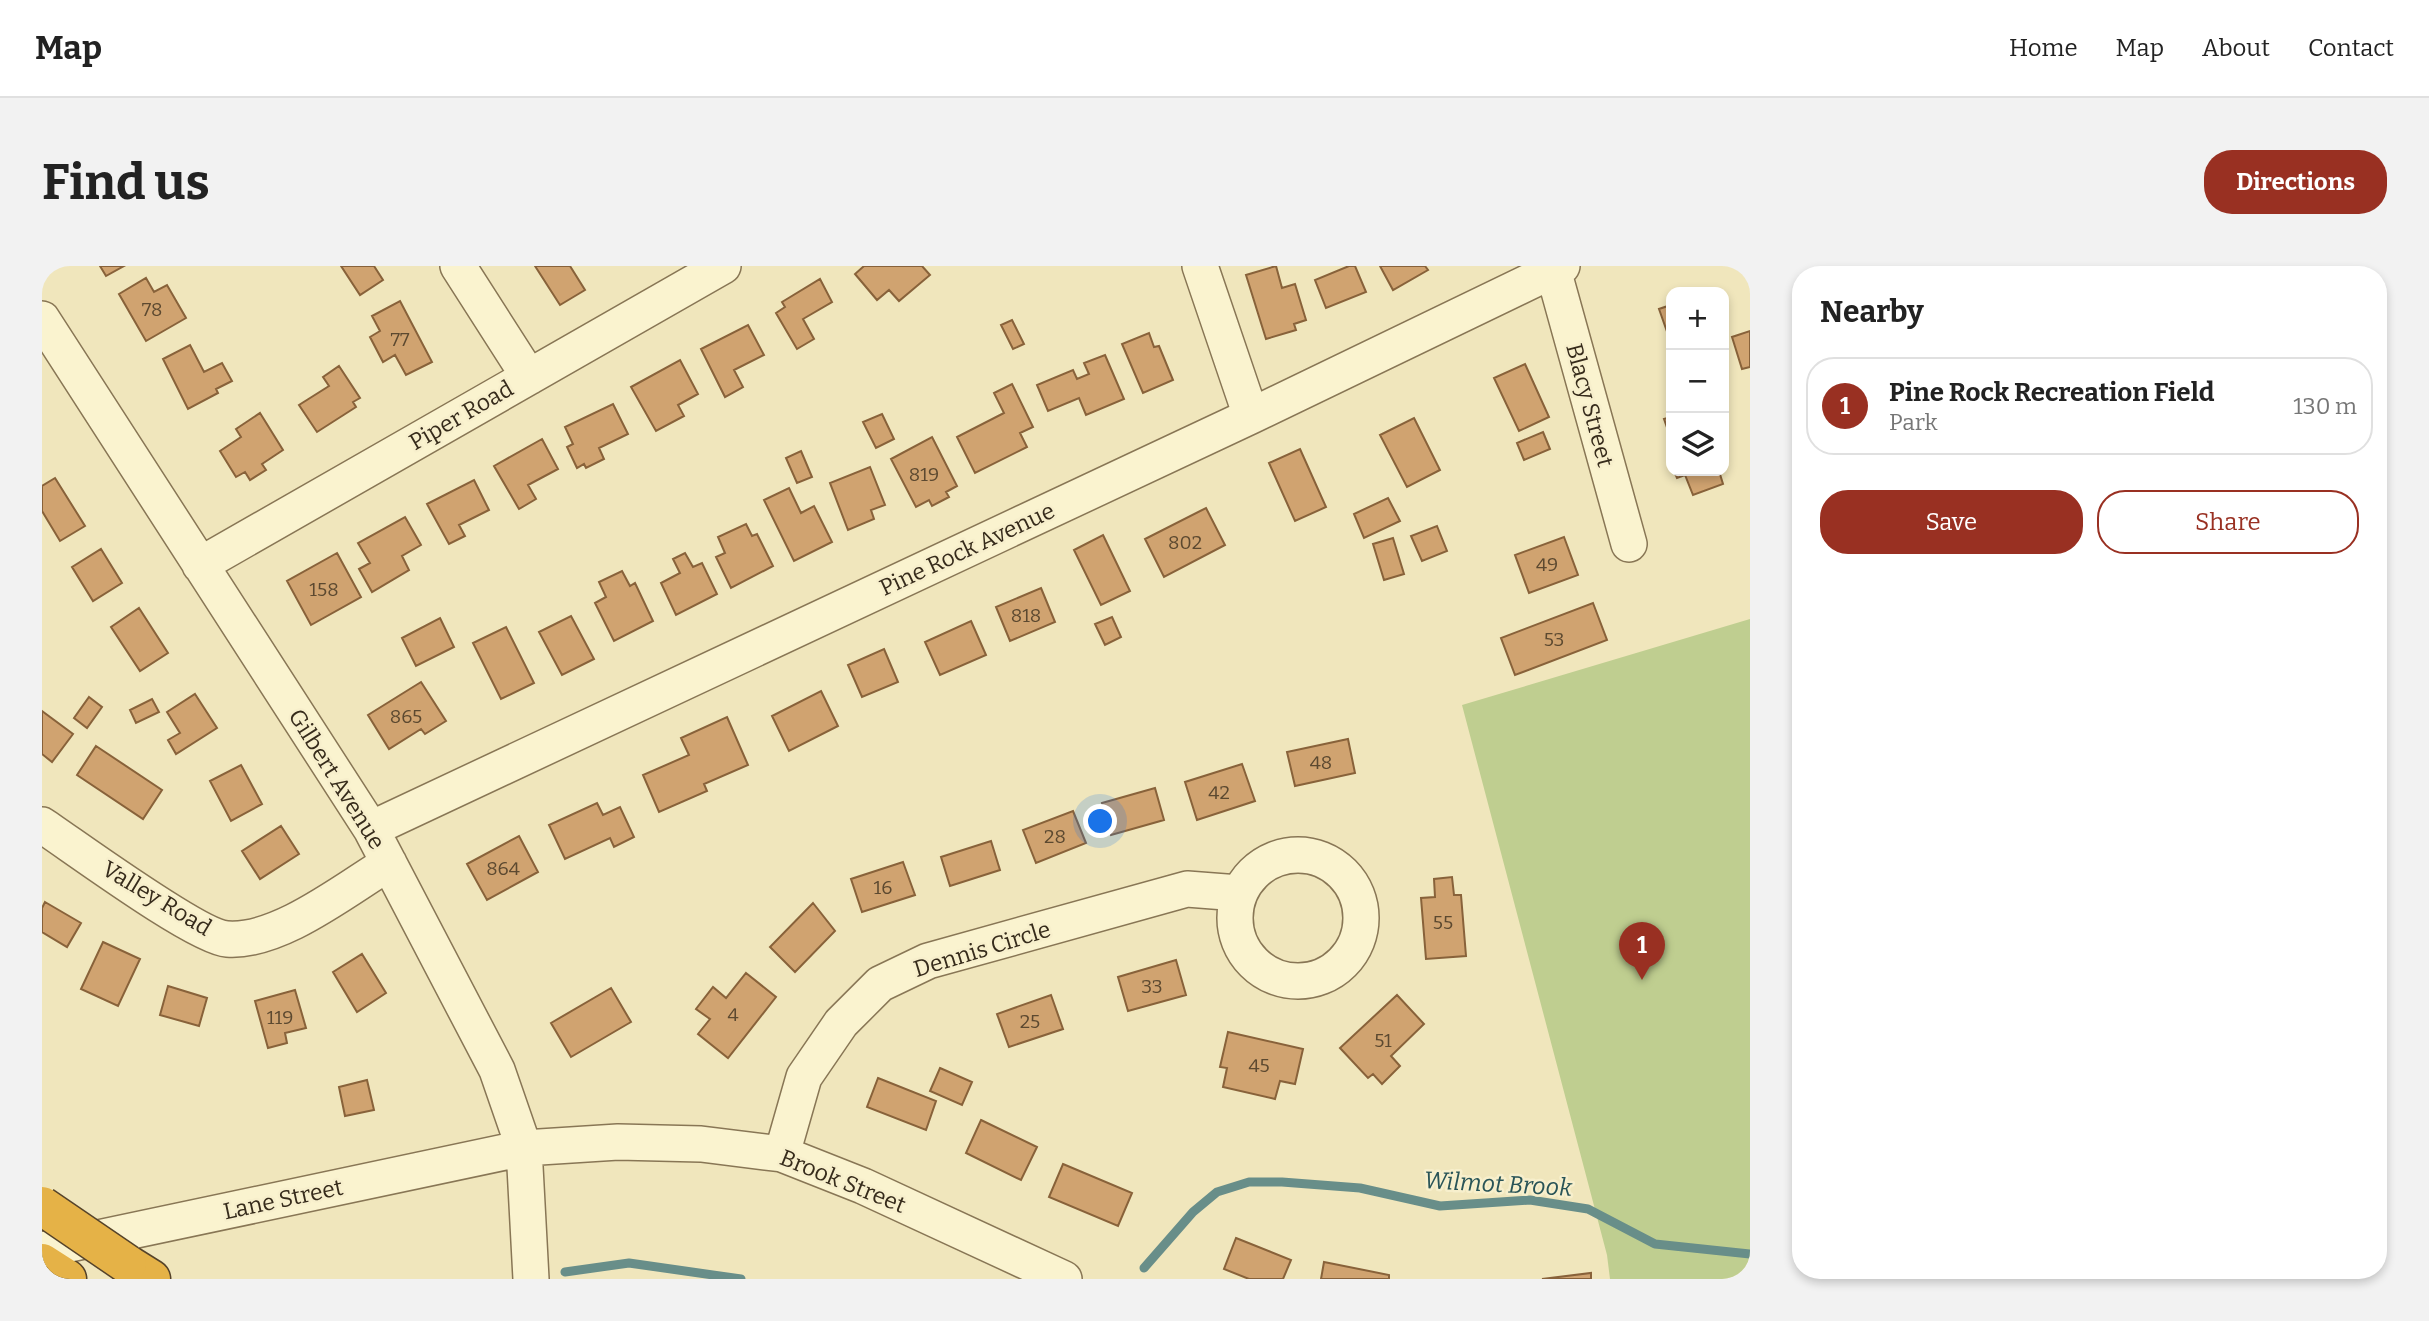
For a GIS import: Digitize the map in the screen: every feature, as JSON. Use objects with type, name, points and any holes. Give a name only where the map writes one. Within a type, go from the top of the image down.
[{"type":"highway","points":[[42,1206],[139,1272]]},
{"type":"highway","points":[[42,1263],[66,1279]]},
{"type":"street","points":[[458,266],[529,377]]},
{"type":"street","name":"Piper Road","points":[[200,565],[723,266]]},
{"type":"street","points":[[1200,266],[1251,416]]},
{"type":"street","name":"Pine Rock Avenue","points":[[371,829],[1251,416],[1556,267]]},
{"type":"street","name":"Blacy Street","points":[[1556,267],[1629,544]]},
{"type":"street","name":"Gilbert Avenue","points":[[42,319],[371,829],[497,1070],[524,1148],[531,1279]]},
{"type":"street","name":"Valley Road","points":[[42,825],[180,917],[225,939],[250,937],[291,923],[389,863]]},
{"type":"street","name":"Dennis Circle","points":[[782,1154],[804,1077],[841,1023],[880,984],[928,961],[1187,889],[1239,893]]},
{"type":"street","name":"Brook Street","points":[[524,1148],[618,1142],[687,1144],[782,1154],[863,1186],[1063,1279]]},
{"type":"street","name":"Lane Street","points":[[42,1250],[524,1148]]},
{"type":"green space","points":[[1750,619],[1750,1279],[1610,1279],[1607,1255],[1462,705]]},
{"type":"building","points":[[100,266],[124,266],[106,276]]},
{"type":"building","points":[[341,266],[374,266],[383,280],[360,295]]},
{"type":"building","points":[[535,266],[570,266],[585,290],[560,305]]},
{"type":"building","points":[[864,266],[922,266],[930,275],[899,301],[889,290],[877,300],[855,274]]},
{"type":"building","points":[[1276,266],[1282,288],[1295,284],[1306,320],[1294,324],[1296,330],[1266,339],[1246,275]]},
{"type":"building","points":[[1355,266],[1366,292],[1326,308],[1315,280]]},
{"type":"building","points":[[1380,266],[1425,266],[1428,270],[1393,290]]},
{"type":"building","points":[[146,278],[154,292],[167,285],[186,318],[146,341],[119,294]]},
{"type":"building","points":[[820,279],[832,302],[803,319],[814,339],[797,349],[776,313],[785,307],[782,302]]},
{"type":"building","points":[[400,301],[432,362],[406,375],[395,355],[383,362],[370,337],[380,331],[372,316]]},
{"type":"building","points":[[1666,307],[1666,329],[1659,309]]},
{"type":"building","points":[[1012,320],[1024,344],[1013,349],[1001,325]]},
{"type":"building","points":[[748,325],[764,355],[734,370],[743,387],[725,397],[701,349]]},
{"type":"building","points":[[1750,331],[1750,367],[1742,369],[1732,337]]},
{"type":"building","points":[[1149,333],[1154,347],[1159,346],[1173,380],[1143,393],[1122,344]]},
{"type":"building","points":[[190,345],[204,372],[222,363],[232,381],[216,389],[218,393],[188,409],[163,359]]},
{"type":"building","points":[[1105,355],[1124,399],[1086,415],[1079,398],[1048,411],[1037,385],[1073,370],[1077,379],[1089,374],[1084,363]]},
{"type":"building","points":[[680,360],[698,394],[678,405],[684,416],[656,431],[631,387]]},
{"type":"building","points":[[1525,364],[1549,417],[1519,431],[1494,378]]},
{"type":"building","points":[[339,366],[360,398],[353,402],[356,407],[317,432],[299,405],[329,386],[323,377]]},
{"type":"building","points":[[1012,384],[1033,427],[1020,433],[1027,447],[975,473],[957,437],[1004,413],[994,393]]},
{"type":"building","points":[[613,404],[628,434],[599,448],[604,459],[586,468],[584,464],[577,468],[567,447],[573,444],[565,427]]},
{"type":"building","points":[[260,413],[283,450],[262,464],[266,470],[250,480],[245,472],[236,477],[220,451],[241,437],[236,429]]},
{"type":"building","points":[[882,414],[894,439],[876,448],[863,422]]},
{"type":"building","points":[[1414,418],[1440,470],[1407,487],[1380,435]]},
{"type":"building","points":[[1543,432],[1550,449],[1524,460],[1517,443]]},
{"type":"building","points":[[932,437],[957,486],[946,492],[949,497],[932,506],[929,500],[916,507],[891,459]]},
{"type":"building","points":[[542,439],[558,469],[528,485],[536,499],[519,509],[494,466]]},
{"type":"building","points":[[1300,449],[1326,507],[1295,521],[1269,463]]},
{"type":"building","points":[[801,451],[812,477],[797,483],[786,458]]},
{"type":"building","points":[[870,467],[885,505],[871,510],[874,519],[848,530],[830,483]]},
{"type":"building","points":[[1685,476],[1721,476],[1723,484],[1693,495]]},
{"type":"building","points":[[55,478],[85,526],[60,541],[42,511],[42,486]]},
{"type":"building","points":[[474,480],[489,510],[459,525],[465,536],[449,544],[427,504]]},
{"type":"building","points":[[789,488],[801,513],[814,506],[832,542],[794,561],[764,500]]},
{"type":"building","points":[[1388,498],[1400,521],[1364,538],[1354,514]]},
{"type":"building","points":[[1206,508],[1225,545],[1164,577],[1145,539]]},
{"type":"building","points":[[405,517],[421,545],[402,556],[409,570],[372,592],[359,569],[370,563],[358,543]]},
{"type":"building","points":[[746,524],[752,536],[757,534],[773,566],[731,588],[716,557],[725,553],[718,537]]},
{"type":"building","points":[[1437,526],[1447,551],[1422,561],[1411,536]]},
{"type":"building","points":[[1103,535],[1130,591],[1101,605],[1074,550]]},
{"type":"building","points":[[1564,537],[1578,575],[1529,593],[1515,555]]},
{"type":"building","points":[[1393,538],[1404,574],[1384,580],[1373,544]]},
{"type":"building","points":[[101,549],[122,583],[93,601],[72,567]]},
{"type":"building","points":[[337,553],[361,597],[311,625],[287,581]]},
{"type":"building","points":[[685,553],[693,567],[702,563],[717,594],[676,615],[661,583],[680,573],[673,559]]},
{"type":"building","points":[[622,571],[630,586],[635,583],[653,621],[614,641],[595,603],[606,597],[599,582]]},
{"type":"building","points":[[1041,588],[1055,622],[1010,641],[996,607]]},
{"type":"building","points":[[1593,603],[1607,640],[1515,675],[1501,638]]},
{"type":"building","points":[[139,608],[168,653],[140,671],[111,627]]},
{"type":"building","points":[[571,616],[594,659],[562,675],[539,632]]},
{"type":"building","points":[[1112,617],[1121,637],[1105,645],[1095,624]]},
{"type":"building","points":[[440,618],[454,647],[416,666],[402,638]]},
{"type":"building","points":[[971,621],[986,655],[940,675],[925,642]]},
{"type":"building","points":[[506,627],[534,683],[501,699],[473,643]]},
{"type":"building","points":[[884,649],[898,682],[862,697],[848,665]]},
{"type":"building","points":[[421,682],[446,721],[425,734],[421,729],[389,749],[368,715]]},
{"type":"building","points":[[821,691],[838,726],[789,751],[772,716]]},
{"type":"building","points":[[195,694],[217,728],[176,754],[168,740],[180,733],[167,712]]},
{"type":"building","points":[[89,697],[102,707],[87,728],[74,718]]},
{"type":"building","points":[[152,699],[159,712],[136,723],[130,710]]},
{"type":"building","points":[[42,711],[73,734],[52,762],[42,754]]},
{"type":"building","points":[[727,717],[748,765],[704,784],[707,791],[659,812],[643,775],[689,755],[681,738]]},
{"type":"building","points":[[1348,739],[1355,773],[1295,786],[1287,752]]},
{"type":"building","points":[[96,746],[162,790],[143,819],[77,775]]},
{"type":"building","points":[[1242,764],[1255,801],[1197,820],[1185,782]]},
{"type":"building","points":[[241,765],[262,804],[231,821],[210,781]]},
{"type":"building","points":[[1155,788],[1164,820],[1111,835],[1102,803]]},
{"type":"building","points":[[597,803],[603,815],[620,807],[634,837],[614,847],[610,838],[565,859],[549,825]]},
{"type":"building","points":[[1073,811],[1086,843],[1036,863],[1023,830]]},
{"type":"building","points":[[281,826],[299,854],[260,879],[242,851]]},
{"type":"building","points":[[519,836],[538,872],[487,900],[467,864]]},
{"type":"building","points":[[991,841],[1000,870],[950,886],[941,857]]},
{"type":"building","points":[[903,862],[915,895],[862,912],[851,879]]},
{"type":"building","points":[[1452,877],[1454,895],[1461,895],[1466,956],[1426,959],[1421,898],[1435,897],[1434,879]]},
{"type":"building","points":[[45,902],[81,923],[67,947],[42,932],[42,908]]},
{"type":"building","points":[[813,903],[835,931],[795,972],[770,947]]},
{"type":"building","points":[[103,942],[140,959],[118,1006],[81,989]]},
{"type":"building","points":[[362,954],[386,993],[357,1012],[333,972]]},
{"type":"building","points":[[1176,960],[1186,995],[1128,1011],[1118,977]]},
{"type":"building","points":[[746,973],[776,997],[728,1058],[698,1034],[710,1019],[696,1009],[713,987],[726,998]]},
{"type":"building","points":[[168,986],[207,998],[199,1026],[160,1015]]},
{"type":"building","points":[[611,988],[631,1022],[571,1057],[551,1023]]},
{"type":"building","points":[[295,990],[306,1028],[285,1033],[287,1043],[268,1048],[255,1001]]},
{"type":"building","points":[[1051,995],[1063,1029],[1009,1047],[997,1014]]},
{"type":"building","points":[[1397,995],[1424,1024],[1391,1056],[1400,1066],[1382,1084],[1373,1074],[1368,1078],[1340,1048]]},
{"type":"building","points":[[1228,1032],[1303,1049],[1295,1084],[1280,1081],[1275,1099],[1223,1087],[1227,1068],[1220,1067]]},
{"type":"building","points":[[940,1068],[972,1082],[962,1105],[930,1091]]},
{"type":"building","points":[[878,1078],[936,1101],[926,1130],[867,1107]]},
{"type":"building","points":[[367,1080],[374,1110],[345,1116],[339,1087]]},
{"type":"building","points":[[981,1120],[1037,1147],[1021,1180],[966,1153]]},
{"type":"building","points":[[1063,1164],[1132,1193],[1118,1226],[1049,1197]]},
{"type":"building","points":[[1236,1238],[1291,1260],[1283,1279],[1249,1279],[1224,1269]]},
{"type":"building","points":[[1324,1262],[1389,1275],[1389,1279],[1321,1279]]},
{"type":"building","points":[[1591,1273],[1591,1279],[1542,1279]]},
{"type":"waterway","name":"Wilmot Brook","points":[[1144,1268],[1193,1212],[1217,1192],[1249,1182],[1360,1188],[1440,1206],[1530,1200],[1588,1209],[1655,1244],[1750,1254]]},
{"type":"waterway","name":"Wilmot Brook","points":[[565,1272],[629,1263],[741,1279]]},
{"type":"place","name":"Pine Rock Recreation Field","points":[[1642,980]]}]
